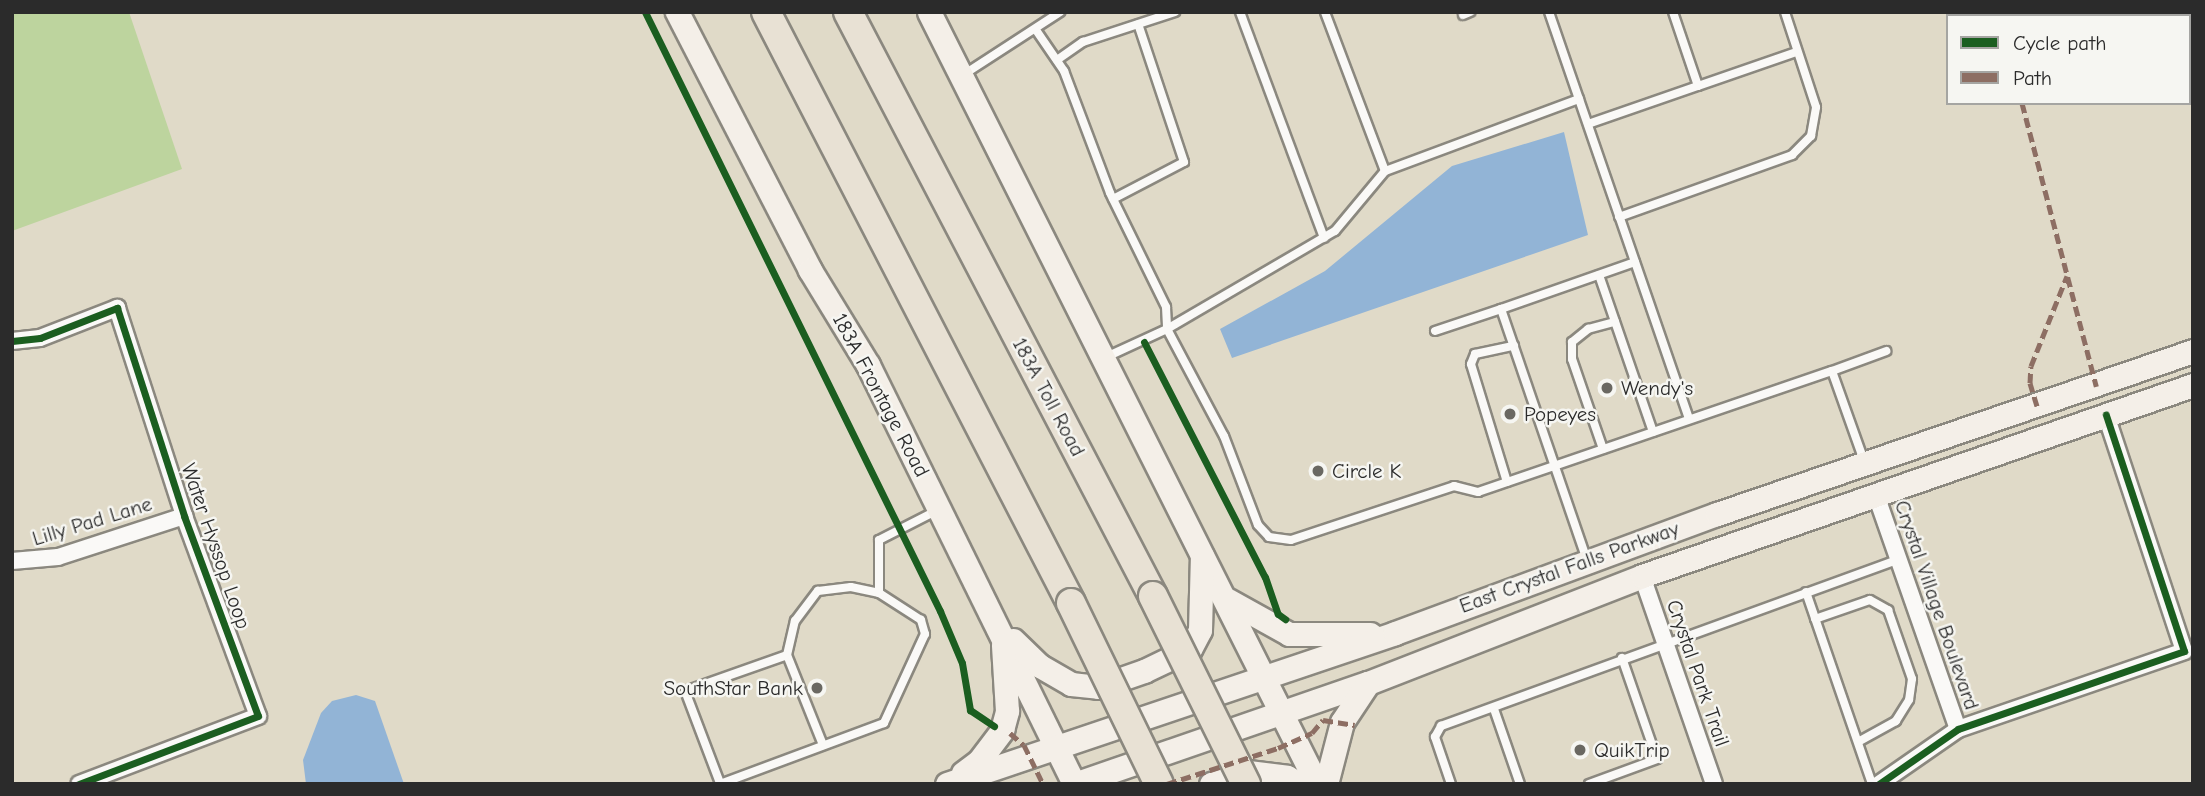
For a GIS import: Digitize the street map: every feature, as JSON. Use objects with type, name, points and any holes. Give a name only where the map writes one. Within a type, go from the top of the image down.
[{"type":"highway","points":[[766,12],[1071,603],[1159,784]]},
{"type":"highway","name":"183A Toll Road","points":[[848,12],[1153,596],[1246,784]]},
{"type":"main road","name":"183A Frontage Road","points":[[677,12],[941,508],[1074,784]]},
{"type":"main road","points":[[929,12],[1103,359],[1228,600],[1317,784]]},
{"type":"main road","name":"East Crystal Falls Parkway","points":[[949,783],[1395,633],[1587,560],[2193,351]]},
{"type":"main road","name":"East Crystal Falls Parkway","points":[[1074,784],[1368,683],[1642,576],[2193,385]]},
{"type":"main road","points":[[2096,386],[2106,415]]},
{"type":"main road","points":[[1865,464],[1876,495]]},
{"type":"main road","points":[[1001,628],[1040,666],[1072,684],[1098,687],[1144,671],[1190,649],[1200,630],[1202,551]]},
{"type":"main road","points":[[1228,600],[1289,634],[1395,633]]},
{"type":"main road","points":[[949,783],[979,761],[1002,730],[1007,701],[1001,628]]},
{"type":"main road","points":[[1326,784],[1342,722],[1368,683]]},
{"type":"main road","points":[[1211,784],[1248,772],[1287,777],[1299,784]]},
{"type":"street","name":"Water Hyssop Loop","points":[[12,341],[40,338],[117,309],[184,516],[258,716],[79,784]]},
{"type":"street","points":[[1879,784],[1958,729],[2184,651],[2106,415]]},
{"type":"street","name":"Crystal Village Boulevard","points":[[1876,495],[1958,729]]},
{"type":"street","name":"Lilly Pad Lane","points":[[12,561],[58,557],[184,516]]},
{"type":"street","name":"Crystal Park Trail","points":[[1642,576],[1714,784]]},
{"type":"lane","points":[[961,77],[1060,12]]},
{"type":"lane","points":[[1057,60],[1083,41],[1175,12]]},
{"type":"lane","points":[[1240,12],[1324,238]]},
{"type":"lane","points":[[1325,12],[1385,171]]},
{"type":"lane","points":[[1549,12],[1689,419]]},
{"type":"lane","points":[[1672,12],[1698,86]]},
{"type":"lane","points":[[1619,217],[1792,155],[1811,136],[1816,107],[1785,12]]},
{"type":"lane","points":[[1113,199],[1184,162],[1138,24]]},
{"type":"lane","points":[[1036,30],[1057,60],[1113,199],[1166,307],[1167,329],[1188,363],[1224,436],[1258,525],[1269,537],[1291,540],[1454,486],[1478,492],[1886,351]]},
{"type":"lane","points":[[1588,124],[1796,52]]},
{"type":"lane","points":[[1103,359],[1167,329],[1335,231],[1385,171],[1579,99]]},
{"type":"lane","points":[[1436,331],[1635,261]]},
{"type":"lane","points":[[1599,275],[1653,432]]},
{"type":"lane","points":[[1501,309],[1587,560]]},
{"type":"lane","points":[[1602,449],[1572,359],[1572,342],[1588,329],[1615,321]]},
{"type":"lane","points":[[1507,482],[1471,364],[1475,354],[1514,346]]},
{"type":"lane","points":[[1832,371],[1865,464]]},
{"type":"lane","points":[[880,593],[880,540],[941,508]]},
{"type":"lane","points":[[1451,784],[1435,737],[1441,726],[1494,709],[1665,641],[1900,558]]},
{"type":"lane","points":[[787,655],[685,691],[720,783],[884,723],[925,634],[921,620],[880,593],[851,587],[818,591],[795,621],[787,655],[823,745]]},
{"type":"lane","points":[[1806,592],[1872,784]]},
{"type":"lane","points":[[1815,619],[1870,600],[1888,610],[1908,668],[1909,700],[1896,721],[1858,742]]},
{"type":"lane","points":[[1589,784],[1657,759],[1622,658]]},
{"type":"lane","points":[[1494,709],[1520,784]]},
{"type":"green space","points":[[12,12],[129,12],[182,169],[12,231]]},
{"type":"water","points":[[1564,132],[1588,235],[1232,358],[1220,329],[1325,271],[1452,166]]},
{"type":"water","points":[[356,695],[375,701],[404,784],[306,784],[303,760],[321,713],[332,701]]},
{"type":"marked path","points":[[2023,105],[2096,386]]},
{"type":"marked path","points":[[2037,406],[2030,383],[2031,366],[2067,276]]},
{"type":"marked path","points":[[1167,784],[1278,748],[1312,733],[1323,720],[1355,725]]},
{"type":"marked path","points":[[1010,733],[1024,745],[1043,784]]},
{"type":"cycle path","points":[[645,12],[940,611],[962,663],[970,710],[994,726]]},
{"type":"cycle path","points":[[12,341],[40,338],[117,308],[184,516],[258,716],[79,784]]},
{"type":"cycle path","points":[[1144,342],[1265,577],[1278,614],[1285,619]]},
{"type":"cycle path","points":[[1879,784],[1958,729],[2184,651],[2106,415]]},
{"type":"place","name":"Wendy's","points":[[1607,388]]},
{"type":"place","name":"Popeyes","points":[[1510,414]]},
{"type":"place","name":"Circle K","points":[[1318,471]]},
{"type":"place","name":"SouthStar Bank","points":[[817,688]]},
{"type":"place","name":"QuikTrip","points":[[1580,750]]}]
